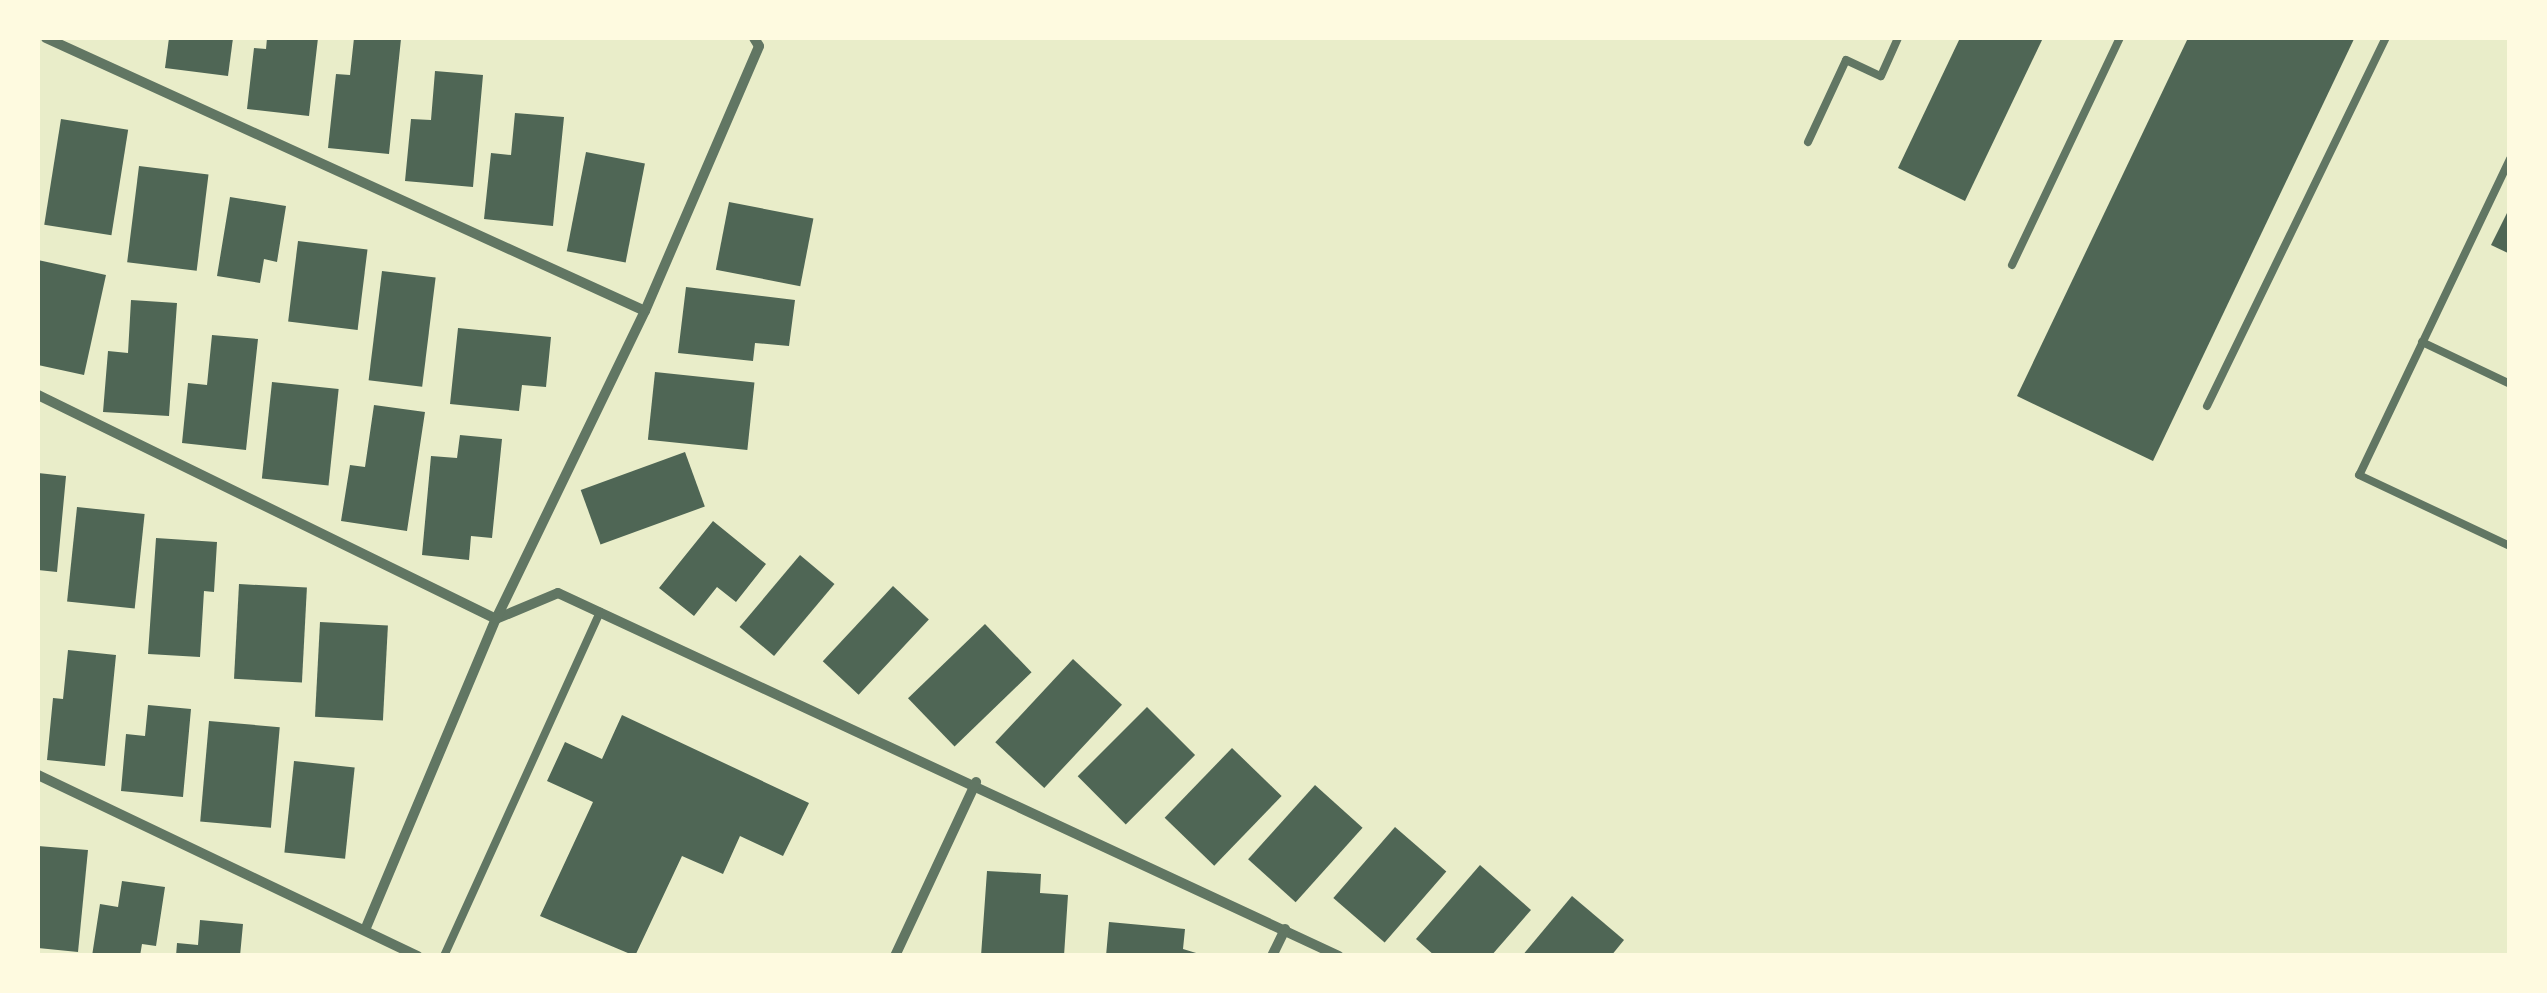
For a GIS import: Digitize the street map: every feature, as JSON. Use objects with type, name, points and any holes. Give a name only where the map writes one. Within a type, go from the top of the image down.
[{"type":"street","points":[[46,38],[644,311]]},
{"type":"street","points":[[365,930],[496,619],[644,311],[758,46],[754,38]]},
{"type":"street","points":[[38,394],[496,619],[558,593],[976,782],[1340,956]]},
{"type":"street","points":[[38,775],[418,956]]},
{"type":"street","points":[[894,956],[976,782]]},
{"type":"street","points":[[1272,956],[1284,929]]},
{"type":"lane","points":[[1808,142],[1846,60],[1881,76],[1898,38]]},
{"type":"lane","points":[[2012,265],[2120,38]]},
{"type":"lane","points":[[2207,406],[2386,38]]},
{"type":"lane","points":[[2510,159],[2359,476],[2510,546]]},
{"type":"lane","points":[[2422,342],[2510,384]]},
{"type":"lane","points":[[444,956],[600,612]]},
{"type":"building","points":[[169,38],[233,38],[228,76],[165,68]]},
{"type":"building","points":[[267,38],[318,38],[309,116],[247,109],[254,48],[266,49]]},
{"type":"building","points":[[354,38],[401,39],[389,154],[328,148],[336,74],[350,75]]},
{"type":"building","points":[[1960,38],[2043,38],[1965,201],[1898,168]]},
{"type":"building","points":[[2188,38],[2354,39],[2153,461],[2017,396]]},
{"type":"building","points":[[435,71],[483,75],[473,187],[405,181],[411,119],[431,120]]},
{"type":"building","points":[[515,113],[564,117],[553,226],[484,219],[491,153],[511,155]]},
{"type":"building","points":[[61,119],[128,130],[111,235],[44,225]]},
{"type":"building","points":[[586,152],[645,163],[626,263],[567,251]]},
{"type":"building","points":[[139,166],[208,175],[197,271],[127,262]]},
{"type":"building","points":[[230,197],[286,206],[277,262],[264,259],[260,283],[217,276]]},
{"type":"building","points":[[729,202],[813,218],[800,286],[716,270]]},
{"type":"building","points":[[2510,207],[2510,254],[2491,245]]},
{"type":"building","points":[[298,241],[367,250],[358,330],[288,321]]},
{"type":"building","points":[[38,260],[106,275],[84,375],[38,365]]},
{"type":"building","points":[[382,271],[436,278],[422,387],[369,380]]},
{"type":"building","points":[[686,287],[795,300],[789,346],[755,343],[753,361],[678,353]]},
{"type":"building","points":[[131,300],[177,303],[169,416],[103,412],[108,351],[128,353]]},
{"type":"building","points":[[458,328],[551,337],[546,387],[522,385],[519,411],[450,404]]},
{"type":"building","points":[[212,335],[258,339],[246,450],[182,443],[188,383],[207,385]]},
{"type":"building","points":[[655,372],[754,382],[747,450],[648,440]]},
{"type":"building","points":[[272,382],[339,389],[328,485],[262,478]]},
{"type":"building","points":[[374,405],[425,412],[407,531],[341,521],[350,465],[365,467]]},
{"type":"building","points":[[460,435],[502,439],[492,538],[471,536],[469,560],[422,555],[431,456],[457,458]]},
{"type":"building","points":[[685,452],[705,507],[601,544],[581,490]]},
{"type":"building","points":[[38,473],[66,476],[57,572],[38,570]]},
{"type":"building","points":[[77,507],[145,514],[135,609],[67,601]]},
{"type":"building","points":[[713,521],[766,564],[736,602],[717,587],[694,616],[659,588]]},
{"type":"building","points":[[156,538],[217,542],[214,592],[204,591],[200,657],[148,654]]},
{"type":"building","points":[[800,555],[834,584],[774,656],[740,627]]},
{"type":"building","points":[[239,584],[307,588],[302,682],[234,679]]},
{"type":"building","points":[[893,586],[929,619],[859,695],[823,661]]},
{"type":"building","points":[[320,622],[388,626],[383,720],[315,717]]},
{"type":"building","points":[[985,624],[1032,672],[955,747],[908,698]]},
{"type":"building","points":[[68,650],[116,655],[105,766],[47,760],[53,698],[63,699]]},
{"type":"building","points":[[1073,659],[1122,705],[1044,788],[995,742]]},
{"type":"building","points":[[148,705],[191,709],[183,797],[121,791],[126,734],[145,736]]},
{"type":"building","points":[[1147,707],[1195,755],[1126,824],[1078,776]]},
{"type":"building","points":[[622,715],[809,803],[783,856],[740,836],[723,874],[682,856],[635,956],[540,916],[593,802],[547,781],[565,742],[602,759]]},
{"type":"building","points":[[209,721],[280,727],[271,828],[200,822]]},
{"type":"building","points":[[1232,748],[1282,796],[1214,866],[1165,818]]},
{"type":"building","points":[[294,761],[355,767],[345,859],[284,852]]},
{"type":"building","points":[[1315,785],[1363,828],[1296,902],[1248,859]]},
{"type":"building","points":[[1395,827],[1446,872],[1385,943],[1333,898]]},
{"type":"building","points":[[38,846],[88,850],[78,952],[38,948]]},
{"type":"building","points":[[1480,865],[1531,910],[1491,956],[1435,956],[1416,939]]},
{"type":"building","points":[[987,871],[1041,874],[1040,893],[1068,895],[1064,956],[981,956]]},
{"type":"building","points":[[122,881],[165,887],[156,946],[142,944],[140,956],[92,956],[100,904],[118,907]]},
{"type":"building","points":[[1572,896],[1624,940],[1611,956],[1522,956]]},
{"type":"building","points":[[200,920],[243,924],[240,956],[176,956],[177,943],[198,945]]},
{"type":"building","points":[[1109,922],[1185,929],[1183,949],[1206,956],[1106,956]]}]
